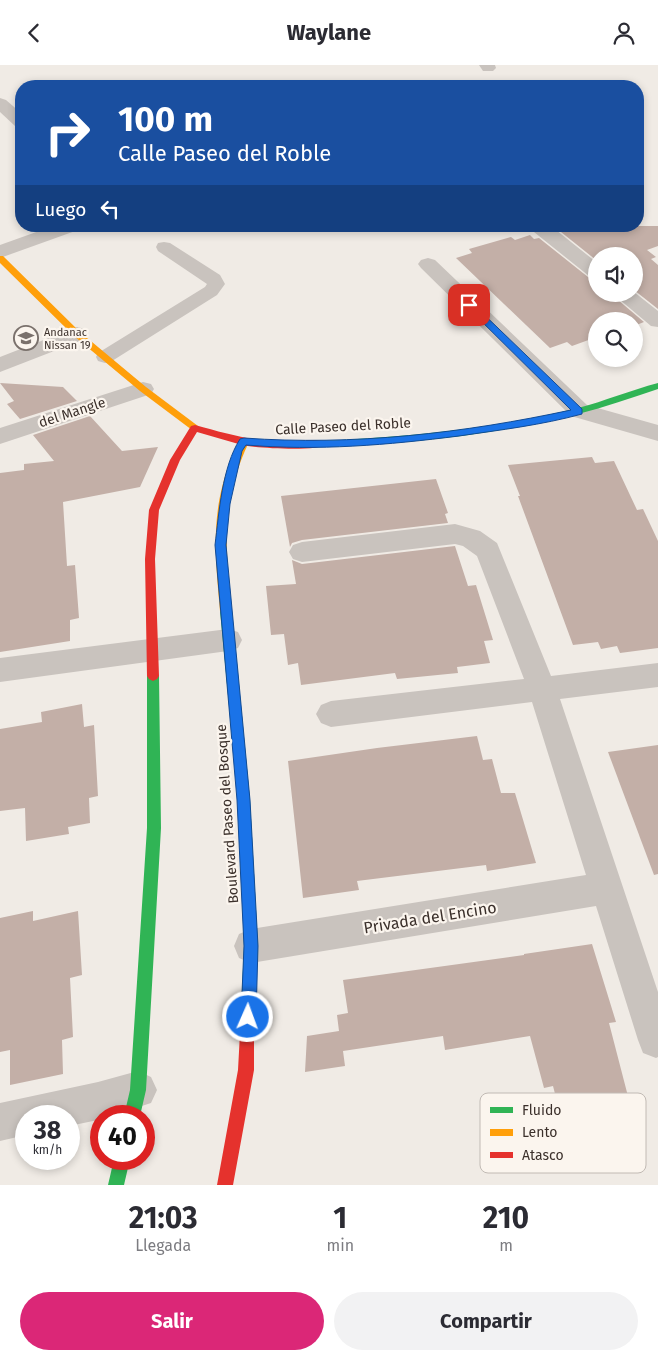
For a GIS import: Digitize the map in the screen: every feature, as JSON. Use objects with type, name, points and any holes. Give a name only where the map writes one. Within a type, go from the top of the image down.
[{"type":"street","points":[[0,103],[15,117]]},
{"type":"street","points":[[1,259],[58,232]]},
{"type":"street","points":[[545,232],[588,266]]},
{"type":"street","name":"Calle Paseo del Roble","points":[[1,259],[77,334],[143,389],[194,428],[244,442],[288,445],[386,442],[520,424],[579,411],[658,386]]},
{"type":"street","points":[[428,264],[579,411],[658,433]]},
{"type":"street","points":[[634,302],[658,321]]},
{"type":"street","points":[[0,365],[77,334]]},
{"type":"street","name":"del Mangle","points":[[0,435],[143,389]]},
{"type":"street","points":[[79,1105],[98,1101],[135,1103],[147,963],[154,828],[153,649],[150,559],[154,510],[175,460],[194,428]]},
{"type":"street","name":"Boulevard Paseo del Bosque","points":[[225,1185],[246,1070],[251,946],[244,800],[220,545],[225,504],[232,473],[238,451],[244,442]]},
{"type":"street","points":[[302,552],[455,534],[471,538],[488,550],[542,689],[656,1041]]},
{"type":"street","points":[[0,670],[228,640]]},
{"type":"street","points":[[331,714],[658,675]]},
{"type":"street","name":"Privada del Encino","points":[[251,946],[608,888]]},
{"type":"street","points":[[0,1122],[15,1119]]},
{"type":"street","points":[[116,1185],[119,1170]]},
{"type":"lane","points":[[105,357],[211,291],[216,283],[214,279],[164,247]]},
{"type":"building","points":[[644,226],[658,226],[658,246],[647,250],[656,257],[651,259],[658,265],[658,309],[643,297],[643,247],[588,247],[588,254],[561,232],[644,232]]},
{"type":"building","points":[[530,235],[534,239],[539,238],[588,277],[588,302],[620,302],[632,312],[588,312],[588,340],[572,346],[567,342],[550,348],[456,258],[472,253],[469,249],[511,237],[515,240]]},
{"type":"building","points":[[0,383],[63,387],[77,401],[20,419],[7,404],[14,401]]},
{"type":"building","points":[[90,416],[122,451],[158,447],[140,487],[63,502],[67,566],[75,565],[79,618],[70,620],[70,641],[0,652],[0,473],[24,470],[24,464],[54,461],[33,435]]},
{"type":"building","points":[[592,457],[595,463],[614,461],[637,510],[643,509],[658,541],[658,648],[620,653],[617,646],[601,649],[598,642],[573,645],[508,465]]},
{"type":"building","points":[[436,479],[448,513],[445,514],[448,523],[302,540],[292,543],[290,547],[281,496]]},
{"type":"building","points":[[455,546],[468,586],[476,585],[493,640],[484,641],[490,663],[457,667],[458,673],[397,679],[395,673],[301,685],[298,663],[288,665],[284,634],[271,635],[266,586],[296,584],[292,560],[302,564]]},
{"type":"building","points":[[82,704],[84,727],[94,725],[98,796],[89,798],[90,823],[68,827],[69,834],[26,841],[25,808],[0,811],[0,729],[42,722],[41,712]]},
{"type":"building","points":[[477,736],[483,760],[492,759],[501,793],[515,793],[536,863],[487,871],[486,865],[357,881],[359,890],[303,898],[288,761]]},
{"type":"building","points":[[658,745],[658,874],[654,875],[608,752]]},
{"type":"building","points":[[33,911],[33,921],[78,911],[82,975],[70,978],[73,1037],[62,1040],[63,1074],[10,1085],[10,1050],[0,1052],[0,918]]},
{"type":"building","points":[[592,944],[616,1022],[609,1023],[627,1093],[555,1093],[553,1086],[544,1088],[530,1036],[445,1050],[443,1036],[343,1051],[345,1066],[305,1072],[307,1036],[339,1031],[337,1015],[348,1013],[343,980]]},
{"type":"traffic: fast","points":[[322,444],[418,438],[515,425],[578,411],[658,386]]},
{"type":"traffic: fast","points":[[226,611],[244,800],[251,946],[247,1033]]},
{"type":"traffic: fast","points":[[135,1105],[138,1090],[154,828],[153,676]]},
{"type":"traffic: fast","points":[[116,1185],[119,1170]]},
{"type":"traffic: slow","points":[[0,258],[77,334],[143,389],[195,428]]},
{"type":"traffic: slow","points":[[226,611],[220,554],[221,520],[229,479],[244,442]]},
{"type":"traffic: jam","points":[[153,676],[150,559],[154,510],[175,460],[194,428]]},
{"type":"traffic: jam","points":[[195,428],[244,442],[288,445],[322,444]]},
{"type":"traffic: jam","points":[[225,1185],[246,1070],[247,1033]]},
{"type":"place","name":"Andanac Nissan 19","points":[[26,338]]},
{"type":"route","points":[[248,1017],[251,946],[244,800],[220,545],[225,504],[238,451],[244,442],[288,445],[386,442],[520,424],[579,411],[469,305]]}]
